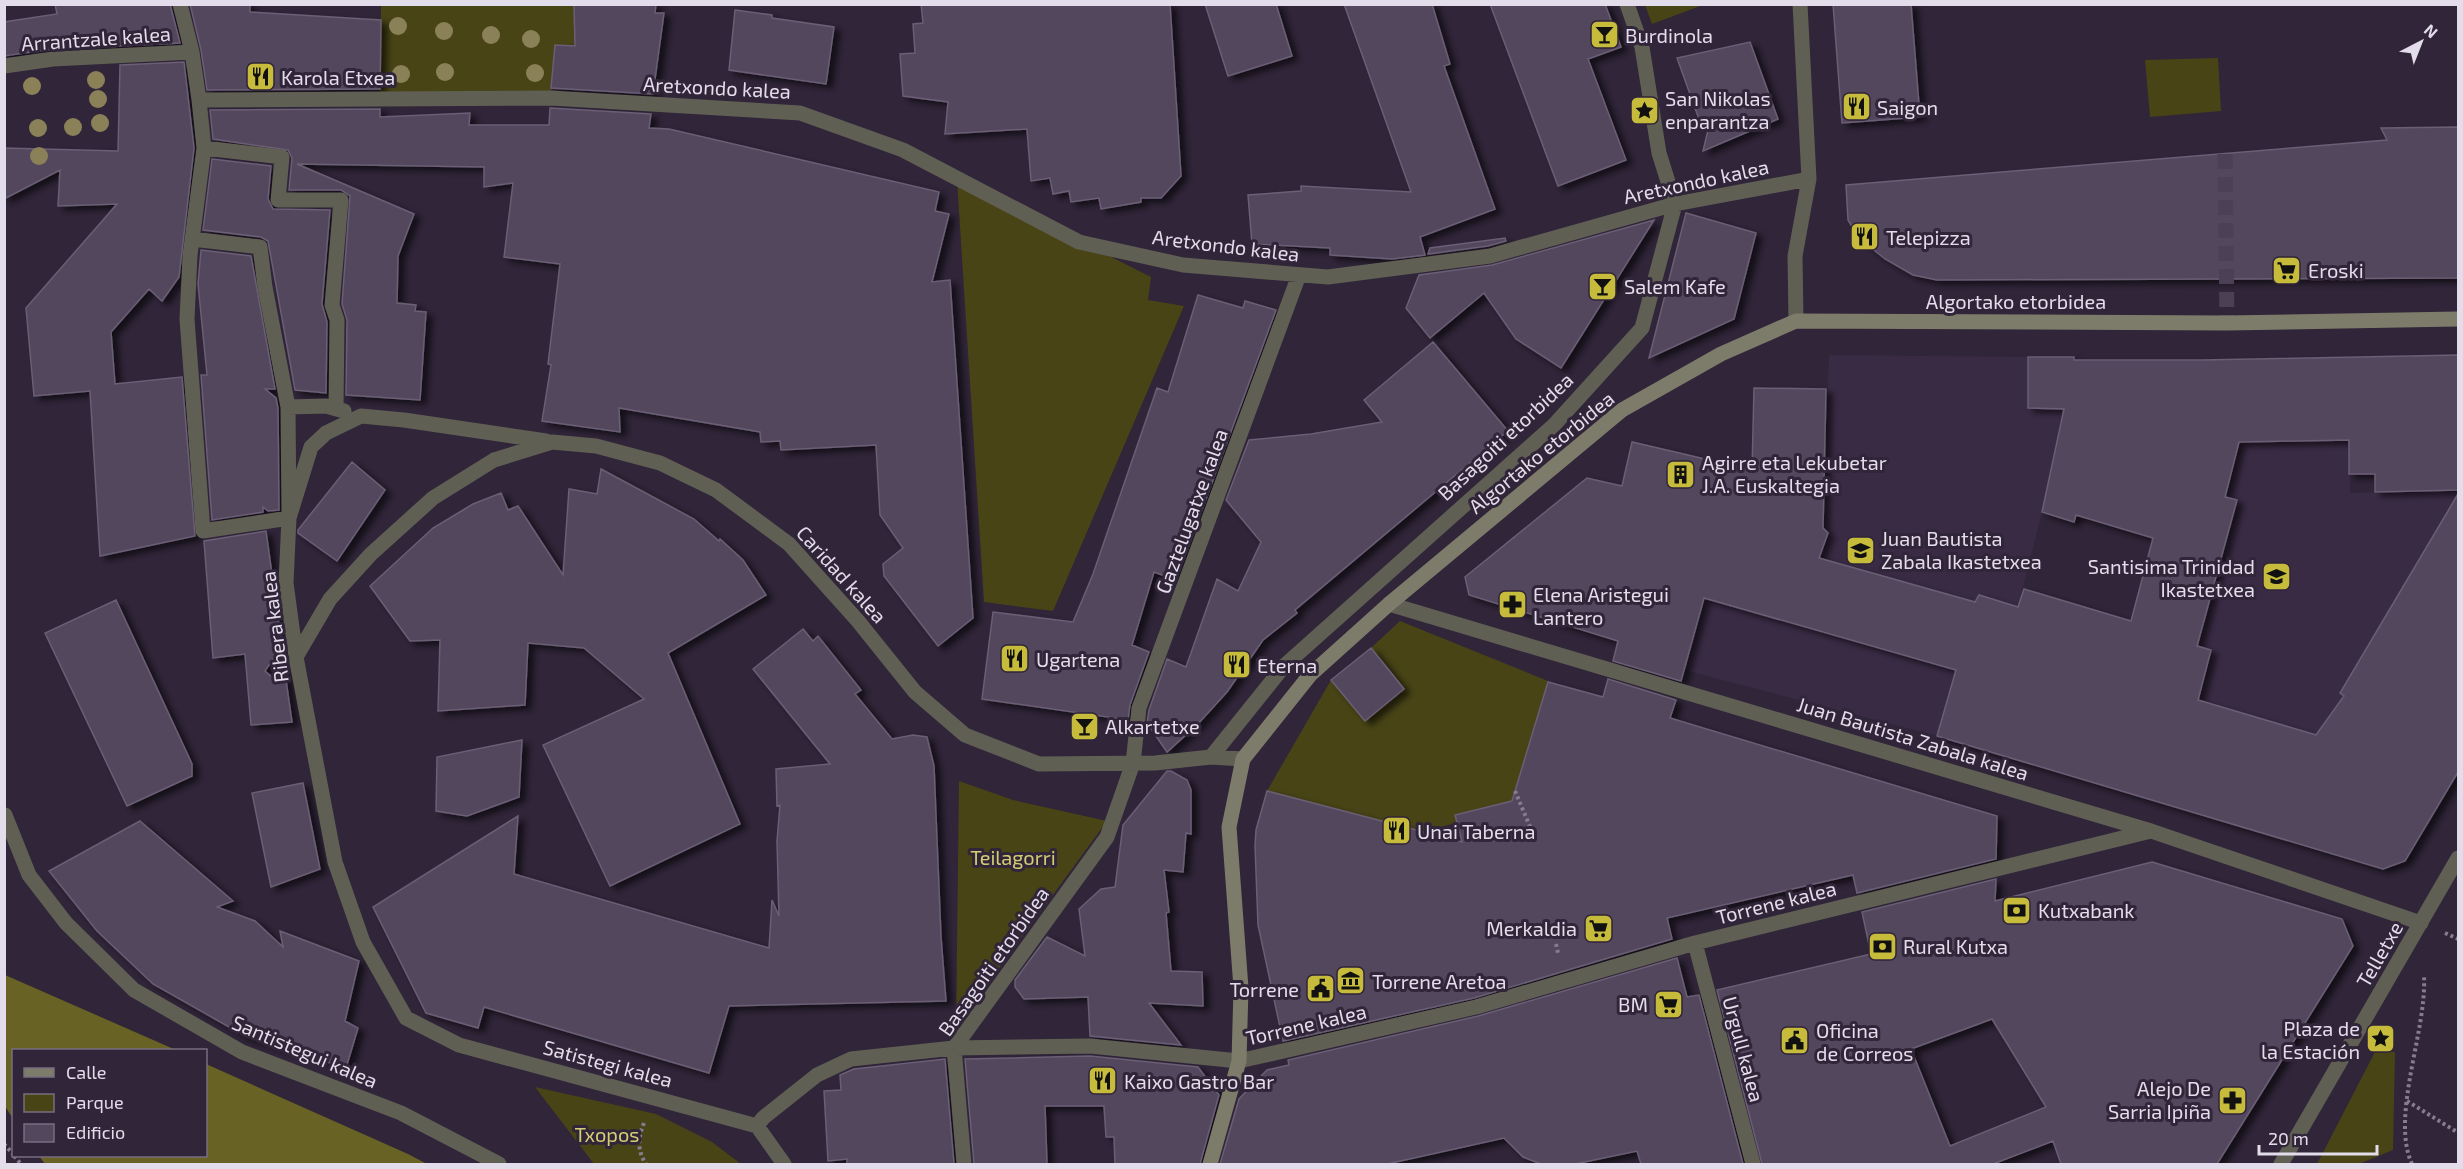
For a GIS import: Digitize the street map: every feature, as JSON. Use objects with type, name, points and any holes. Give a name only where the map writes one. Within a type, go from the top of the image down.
[{"type":"street","points":[[180,4],[192,52],[204,148],[192,239],[187,319],[203,531],[289,518],[311,447],[326,433],[361,416]]},
{"type":"street","points":[[1627,4],[1642,47],[1659,153],[1675,204]]},
{"type":"street","points":[[1796,321],[1795,256],[1809,179],[1800,4]]},
{"type":"street","name":"Arrantzale kalea","points":[[4,66],[53,58],[192,52]]},
{"type":"street","name":"Aretxondo kalea","points":[[199,100],[551,98],[800,112],[903,150],[1079,242],[1183,265],[1328,277],[1490,256],[1675,204],[1809,179]]},
{"type":"street","points":[[204,148],[282,157],[278,200],[341,200],[332,305],[337,320],[336,409]]},
{"type":"street","name":"Basagoiti etorbidea","points":[[1210,757],[1284,666],[1554,425],[1642,328],[1675,204]]},
{"type":"street","name":"Ribera kalea","points":[[192,239],[260,247],[265,287],[288,407],[289,518],[286,583],[296,657],[335,862],[363,942],[406,1018]]},
{"type":"street","name":"Gaztelugatxe kalea","points":[[1133,763],[1139,708],[1299,275]]},
{"type":"street","name":"Algortako etorbidea","points":[[1210,1164],[1239,1061],[1241,988],[1229,827],[1243,759],[1310,675],[1389,604],[1622,410],[1721,354],[1796,321],[2227,323],[2458,319]]},
{"type":"street","points":[[288,407],[326,406],[361,416],[404,420],[552,442]]},
{"type":"street","name":"Caridad kalea","points":[[296,657],[330,599],[371,554],[433,498],[494,460],[552,442],[596,446],[660,463],[716,490],[789,544],[858,621],[915,692],[965,735],[1039,764],[1133,763],[1210,757],[1243,759]]},
{"type":"street","name":"Juan Bautista Zabala kalea","points":[[1389,604],[2151,831],[2421,923]]},
{"type":"street","name":"Basagoiti etorbidea","points":[[964,1164],[954,1048],[1107,837],[1133,763]]},
{"type":"street","name":"Santistegui kalea","points":[[5,815],[29,875],[66,923],[134,990],[242,1052],[401,1113],[499,1164]]},
{"type":"street","name":"Torrene kalea","points":[[757,1126],[818,1075],[851,1059],[954,1048],[1090,1046],[1239,1061],[1476,1007],[1695,943],[2151,831]]},
{"type":"street","name":"Telletxe","points":[[2281,1164],[2458,858]]},
{"type":"street","name":"Urgull kalea","points":[[1695,943],[1753,1164]]},
{"type":"street","name":"Satistegi kalea","points":[[406,1018],[459,1045],[757,1126]]},
{"type":"street","points":[[757,1126],[784,1164]]},
{"type":"path","points":[[1515,792],[1531,829]]},
{"type":"path","points":[[2412,1164],[2407,1153],[2407,1101],[2425,987],[2421,923]]},
{"type":"path","points":[[646,1164],[642,1158],[639,1137],[654,1097]]},
{"type":"path","points":[[2407,1101],[2457,1132]]},
{"type":"shaded area","name":"Juan Bautista Zabala Ikastetxea","points":[[1829,355],[2028,357],[2028,408],[2063,409],[2042,512],[2018,607],[1979,595],[1937,736],[1684,670],[1676,498],[1823,528]]},
{"type":"shaded area","name":"Santisima Trinidad Ikastetxea","points":[[2345,357],[2346,440],[2349,440],[2350,493],[2457,491],[2458,495],[2340,693],[2344,696],[2316,735],[2098,672],[2129,626],[2155,533],[2221,360]]},
{"type":"shaded area","points":[[4,975],[174,1049],[12,1049],[12,1117],[5,1106]]},
{"type":"shaded area","points":[[207,1064],[427,1164],[45,1164],[40,1157],[207,1157]]},
{"type":"green space","points":[[1645,4],[1703,5],[1652,24]]},
{"type":"green space","points":[[381,5],[574,5],[575,58],[550,92],[380,92]]},
{"type":"green space","points":[[2218,58],[2221,111],[2150,117],[2145,60]]},
{"type":"green space","points":[[957,179],[1151,277],[1148,300],[1184,306],[1053,611],[984,602]]},
{"type":"green space","points":[[1400,621],[1548,681],[1511,806],[1457,823],[1407,835],[1404,827],[1267,791],[1331,680],[1365,721],[1404,689],[1371,648]]},
{"type":"green space","name":"Teilagorri","points":[[959,781],[1013,800],[1107,821],[956,1027]]},
{"type":"green space","points":[[2376,1050],[2395,1052],[2393,1150],[2359,1164],[2317,1164]]},
{"type":"green space","name":"Txopos","points":[[535,1087],[656,1114],[712,1142],[741,1164],[594,1164]]},
{"type":"building","points":[[55,4],[170,4],[180,43],[53,49],[4,56],[4,22],[57,14]]},
{"type":"building","points":[[190,4],[250,4],[250,12],[381,20],[380,89],[207,90],[201,50]]},
{"type":"building","points":[[574,4],[656,4],[655,13],[664,13],[653,94],[551,88],[555,45],[575,46]]},
{"type":"building","points":[[921,4],[1170,4],[1181,176],[1161,198],[1141,198],[1141,202],[1101,209],[1099,198],[1071,202],[1069,191],[1053,194],[1050,178],[1031,181],[1027,129],[945,134],[948,102],[903,96],[900,54],[915,53],[913,24],[923,23]]},
{"type":"building","points":[[1205,4],[1276,4],[1292,56],[1228,76]]},
{"type":"building","points":[[1344,4],[1432,4],[1450,64],[1444,66],[1495,209],[1420,237],[1425,255],[1392,259],[1330,255],[1330,248],[1252,244],[1248,195],[1301,191],[1301,186],[1411,192]]},
{"type":"building","points":[[1490,4],[1605,4],[1621,47],[1588,59],[1626,160],[1558,186]]},
{"type":"building","points":[[1833,4],[1911,4],[1920,117],[1842,123]]},
{"type":"building","points":[[735,10],[834,27],[826,84],[729,70]]},
{"type":"building","points":[[1750,42],[1778,119],[1703,151],[1709,126],[1700,122],[1677,58]]},
{"type":"building","points":[[184,62],[194,148],[179,277],[162,301],[149,289],[111,332],[115,384],[182,377],[195,536],[100,556],[90,391],[34,396],[26,308],[117,204],[58,206],[60,170],[4,199],[4,148],[118,151],[120,65]]},
{"type":"building","points":[[550,108],[651,114],[649,128],[669,129],[939,192],[935,211],[949,214],[932,282],[950,280],[973,618],[938,646],[884,576],[883,564],[903,548],[880,515],[876,445],[781,450],[780,441],[761,442],[760,432],[619,408],[620,432],[542,421],[551,365],[548,364],[560,264],[504,257],[513,183],[484,187],[484,167],[297,164],[414,214],[398,256],[397,303],[416,305],[415,311],[426,312],[420,400],[346,395],[347,320],[342,304],[350,196],[341,190],[289,190],[292,158],[288,150],[213,139],[210,110],[380,109],[380,117],[470,113],[469,125],[549,125]]},
{"type":"building","points":[[2458,127],[2458,278],[1937,280],[1913,275],[1885,259],[1858,237],[1848,220],[1846,185],[2387,140],[2381,128]]},
{"type":"building","points":[[212,159],[271,166],[268,199],[273,209],[330,210],[322,304],[327,322],[326,393],[295,390],[268,241],[261,237],[203,230]]},
{"type":"building","points":[[1686,213],[1756,233],[1734,319],[1649,358]]},
{"type":"building","points":[[1654,220],[1561,368],[1516,339],[1484,293],[1430,338],[1406,308],[1419,275],[1492,265]]},
{"type":"building","points":[[1505,238],[1506,241],[1488,246],[1428,254],[1430,248]]},
{"type":"building","points":[[201,250],[251,256],[275,389],[265,389],[276,398],[278,408],[279,510],[268,511],[263,507],[263,512],[212,520],[201,375],[207,375],[198,284]]},
{"type":"building","points":[[1198,295],[1243,308],[1245,301],[1276,310],[1176,580],[1154,572],[1132,645],[1149,652],[1130,705],[1128,720],[982,699],[993,612],[1073,622],[1093,574],[1157,388],[1168,392]]},
{"type":"building","points":[[1433,342],[1508,431],[1295,610],[1297,613],[1263,640],[1227,692],[1197,725],[1167,752],[1147,723],[1149,710],[1167,659],[1186,667],[1217,579],[1238,591],[1261,542],[1226,500],[1249,440],[1311,434],[1382,422],[1364,400]]},
{"type":"building","points":[[2458,355],[2458,490],[2375,492],[2375,474],[2349,474],[2349,440],[2239,442],[2225,497],[2237,500],[2197,646],[2211,650],[2198,700],[2316,735],[2344,696],[2340,693],[2458,494],[2458,772],[2405,861],[2383,869],[1937,736],[1956,670],[1704,598],[1681,681],[1613,661],[1618,641],[1469,595],[1465,577],[1587,478],[1622,486],[1632,442],[1752,470],[1754,388],[1826,389],[1823,528],[1828,533],[1819,558],[1975,602],[1979,595],[2018,607],[2024,589],[2131,621],[2153,538],[2076,515],[2074,522],[2042,512],[2064,409],[2028,408],[2028,357],[2074,357],[2074,360],[2202,360]]},
{"type":"building","points":[[352,462],[385,490],[337,561],[298,533],[298,530]]},
{"type":"building","points":[[601,469],[694,519],[743,560],[766,595],[668,653],[740,824],[610,886],[543,745],[644,699],[584,648],[528,643],[525,705],[438,711],[440,640],[410,641],[370,586],[433,528],[473,504],[501,493],[508,510],[518,506],[563,575],[569,489],[597,494]]},
{"type":"building","points":[[266,531],[282,646],[265,671],[272,677],[284,666],[292,722],[251,725],[245,654],[213,658],[204,541]]},
{"type":"building","points":[[116,600],[192,764],[192,776],[127,806],[45,633]]},
{"type":"building","points":[[803,629],[813,641],[818,636],[861,690],[855,694],[892,739],[913,735],[927,737],[934,766],[946,1001],[729,1006],[709,1073],[484,1007],[478,1028],[426,1013],[373,907],[518,816],[514,874],[769,948],[772,900],[779,916],[777,841],[780,805],[777,806],[776,769],[830,764],[753,669]]},
{"type":"building","points":[[1371,648],[1404,689],[1365,721],[1331,680]]},
{"type":"building","points":[[1608,679],[1676,700],[1670,718],[1997,816],[1996,859],[1857,893],[1853,875],[1667,918],[1672,939],[1474,998],[1283,1041],[1258,925],[1256,830],[1267,791],[1462,842],[1455,815],[1512,801],[1548,682],[1603,697]]},
{"type":"building","points":[[522,740],[519,797],[467,816],[436,811],[437,757]]},
{"type":"building","points":[[1167,771],[1187,780],[1191,790],[1191,834],[1186,833],[1183,872],[1164,870],[1169,912],[1166,913],[1171,971],[1202,972],[1203,1006],[1149,1003],[1181,1045],[1090,1036],[1088,997],[1024,999],[1015,987],[1015,980],[1047,937],[1085,956],[1079,909],[1101,889],[1115,887],[1123,825]]},
{"type":"building","points":[[303,783],[320,869],[271,887],[252,793]]},
{"type":"building","points":[[140,821],[233,901],[217,907],[255,921],[283,947],[280,931],[359,961],[345,1021],[358,1028],[346,1068],[245,1036],[153,984],[97,931],[49,871]]},
{"type":"building","points":[[2152,862],[2342,919],[2353,946],[2217,1164],[2061,1164],[2053,1141],[1993,1164],[1762,1164],[1717,990],[1871,954],[1862,912],[1996,879],[1995,901]],"holes":[[[1992,1019],[2046,1107],[1950,1146],[1911,1049]]]},
{"type":"building","points":[[1677,958],[1687,997],[1699,995],[1743,1164],[1641,1164],[1637,1151],[1575,1164],[1541,1164],[1523,1157],[1504,1138],[1387,1164],[1220,1164],[1239,1099],[1267,1070],[1289,1065],[1288,1060],[1478,1016]]},
{"type":"building","points":[[1090,1056],[1198,1067],[1219,1095],[1200,1164],[1115,1164],[1114,1137],[1106,1137],[1104,1106],[1045,1106],[1047,1164],[974,1164],[965,1059]]},
{"type":"building","points":[[945,1059],[954,1164],[847,1164],[847,1159],[828,1161],[824,1091],[841,1090],[840,1075],[854,1069]]},
{"type":"tunnel","points":[[2225,154],[2227,323]]},
{"type":"place","name":"Burdinola","points":[[1604,35]]},
{"type":"place","name":"Karola Etxea","points":[[260,77]]},
{"type":"place","name":"Saigon","points":[[1856,107]]},
{"type":"place","name":"San Nikolas enparantza","points":[[1644,110]]},
{"type":"place","name":"Telepizza","points":[[1865,237]]},
{"type":"place","name":"Eroski","points":[[2287,270]]},
{"type":"place","name":"Salem Kafe","points":[[1603,286]]},
{"type":"place","name":"Agirre eta Lekubetar J.A. Euskaltegia","points":[[1681,474]]},
{"type":"place","name":"Juan Bautista Zabala Ikastetxea","points":[[1860,550]]},
{"type":"place","name":"Santisima Trinidad Ikastetxea","points":[[2276,577]]},
{"type":"place","name":"Elena Aristegui Lantero","points":[[1512,605]]},
{"type":"place","name":"Ugartena","points":[[1015,659]]},
{"type":"place","name":"Eterna","points":[[1236,665]]},
{"type":"place","name":"Alkartetxe","points":[[1084,726]]},
{"type":"place","name":"Unai Taberna","points":[[1396,831]]},
{"type":"place","name":"Kutxabank","points":[[2017,910]]},
{"type":"place","name":"Merkaldia","points":[[1598,928]]},
{"type":"place","name":"Rural Kutxa","points":[[1882,946]]},
{"type":"place","name":"Torrene Aretoa","points":[[1351,981]]},
{"type":"place","name":"Torrene","points":[[1320,989]]},
{"type":"place","name":"BM","points":[[1669,1004]]},
{"type":"place","name":"Plaza de la Estación","points":[[2381,1039]]},
{"type":"place","name":"Oficina de Correos","points":[[1795,1041]]},
{"type":"place","name":"Kaixo Gastro Bar","points":[[1103,1081]]},
{"type":"place","name":"Alejo De Sarria Ipiña","points":[[2232,1100]]}]
